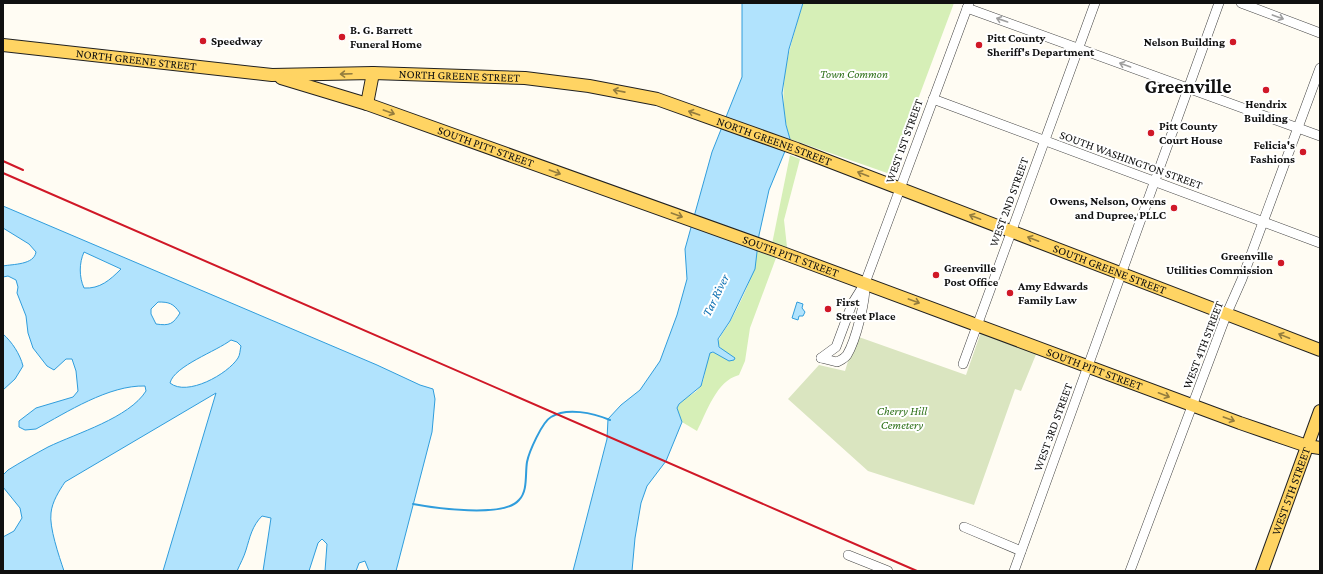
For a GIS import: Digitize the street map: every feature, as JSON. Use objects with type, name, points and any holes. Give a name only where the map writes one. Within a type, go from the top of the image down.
[{"type":"main road","name":"NORTH GREENE STREET","points":[[3,45],[272,75],[373,73],[524,78],[562,82],[657,99],[797,148],[899,188]]},
{"type":"main road","points":[[367,104],[373,73]]},
{"type":"main road","name":"SOUTH PITT STREET","points":[[272,75],[367,104],[776,250],[1088,365],[1192,406],[1307,446],[1320,448]]},
{"type":"main road","name":"SOUTH GREENE STREET","points":[[899,188],[1320,350]]},
{"type":"main road","name":"WEST 5TH STREET","points":[[1262,571],[1320,411]]},
{"type":"street","name":"WEST 2ND STREET","points":[[963,364],[1095,3]]},
{"type":"street","name":"WEST 3RD STREET","points":[[1014,571],[1219,3]]},
{"type":"street","points":[[1241,3],[1320,33]]},
{"type":"street","points":[[968,6],[1078,48],[1320,136]]},
{"type":"street","name":"WEST 1ST STREET","points":[[865,283],[899,188],[968,6]]},
{"type":"street","name":"WEST 4TH STREET","points":[[1130,571],[1227,313],[1264,222],[1320,68]]},
{"type":"street","name":"SOUTH WASHINGTON STREET","points":[[933,99],[1320,243]]},
{"type":"street","points":[[865,283],[866,295],[846,356],[837,362],[821,358],[835,349],[854,300],[865,283]]},
{"type":"street","points":[[847,319],[858,323]]},
{"type":"street","points":[[835,349],[840,360]]},
{"type":"street","points":[[964,527],[1020,551]]},
{"type":"street","points":[[848,555],[888,571]]},
{"type":"green space","name":"Town Common","points":[[803,3],[954,3],[890,174],[790,139],[786,121],[784,86],[789,54]]},
{"type":"green space","points":[[790,155],[800,159],[784,220],[787,247],[780,248],[772,244]]},
{"type":"green space","points":[[757,251],[776,258],[750,328],[745,361],[739,375],[731,378],[718,390],[697,431],[682,422],[677,408],[682,401],[695,393],[700,387],[704,379],[710,353],[717,353],[725,358],[718,344],[721,335],[730,322],[747,288]]},
{"type":"green space","name":"Cherry Hill Cemetery","points":[[981,332],[1037,352],[1021,391],[1015,389],[974,505],[868,471],[788,399],[819,365],[845,371],[856,336],[966,375]]},
{"type":"water","name":"Tar River","points":[[742,3],[803,3],[789,49],[782,93],[786,125],[790,139],[769,190],[759,235],[755,269],[730,321],[718,339],[719,347],[735,358],[734,360],[729,361],[713,352],[710,353],[701,386],[679,404],[677,408],[682,422],[666,461],[647,486],[641,503],[635,538],[632,571],[573,571],[607,439],[608,419],[621,405],[640,390],[660,361],[677,315],[687,279],[685,249],[712,152],[742,77]]},
{"type":"water","points":[[3,206],[377,365],[420,385],[433,389],[435,399],[432,432],[396,571],[369,571],[365,561],[359,563],[356,571],[325,571],[327,544],[322,539],[318,543],[309,571],[263,571],[271,518],[262,516],[250,536],[237,571],[163,571],[216,393],[65,482],[54,501],[51,519],[55,542],[64,571],[3,571],[3,537],[14,531],[22,518],[20,508],[3,487],[3,475],[8,470],[48,447],[115,417],[138,401],[146,391],[145,386],[117,390],[89,401],[36,429],[25,430],[19,427],[19,421],[36,408],[73,397],[78,391],[76,371],[72,359],[66,359],[54,370],[47,366],[33,348],[28,333],[26,316],[17,293],[18,287],[16,280],[8,276],[3,277],[3,266],[27,262],[36,252],[29,244],[3,228]],"holes":[[[84,252],[121,269],[104,283],[95,287],[84,288],[80,270]],[[158,302],[165,302],[173,305],[180,313],[171,323],[165,325],[156,324],[151,314],[151,309]],[[231,340],[237,342],[241,346],[238,358],[226,371],[207,382],[196,385],[177,387],[170,383],[173,377],[187,365]]]},
{"type":"water","points":[[797,302],[803,304],[802,308],[805,312],[803,316],[799,316],[798,320],[792,318]]},
{"type":"water","points":[[3,334],[15,348],[23,366],[15,379],[3,390]]},
{"type":"waterway","points":[[413,504],[436,508],[468,510],[499,509],[511,506],[519,500],[524,492],[528,457],[536,438],[547,420],[557,414],[565,412],[588,413],[610,420]]},
{"type":"railway","points":[[3,161],[23,170]]},
{"type":"railway","points":[[3,173],[917,571]]},
{"type":"place","name":"B. G. Barrett Funeral Home","points":[[342,37]]},
{"type":"place","name":"Speedway","points":[[203,41]]},
{"type":"place","name":"Nelson Building","points":[[1233,42]]},
{"type":"place","name":"Pitt County Sheriff's Department","points":[[979,45]]},
{"type":"place","name":"Hendrix Building","points":[[1266,90]]},
{"type":"place","name":"Pitt County Court House","points":[[1151,133]]},
{"type":"place","name":"Felicia's Fashions","points":[[1303,152]]},
{"type":"place","name":"Owens, Nelson, Owens and Dupree, PLLC","points":[[1174,208]]},
{"type":"place","name":"Greenville Utilities Commission","points":[[1281,263]]},
{"type":"place","name":"Greenville Post Office","points":[[936,275]]},
{"type":"place","name":"Amy Edwards Family Law","points":[[1010,293]]},
{"type":"place","name":"First Street Place","points":[[828,309]]},
{"type":"district","name":"Greenville","points":[[1188,86]]}]
